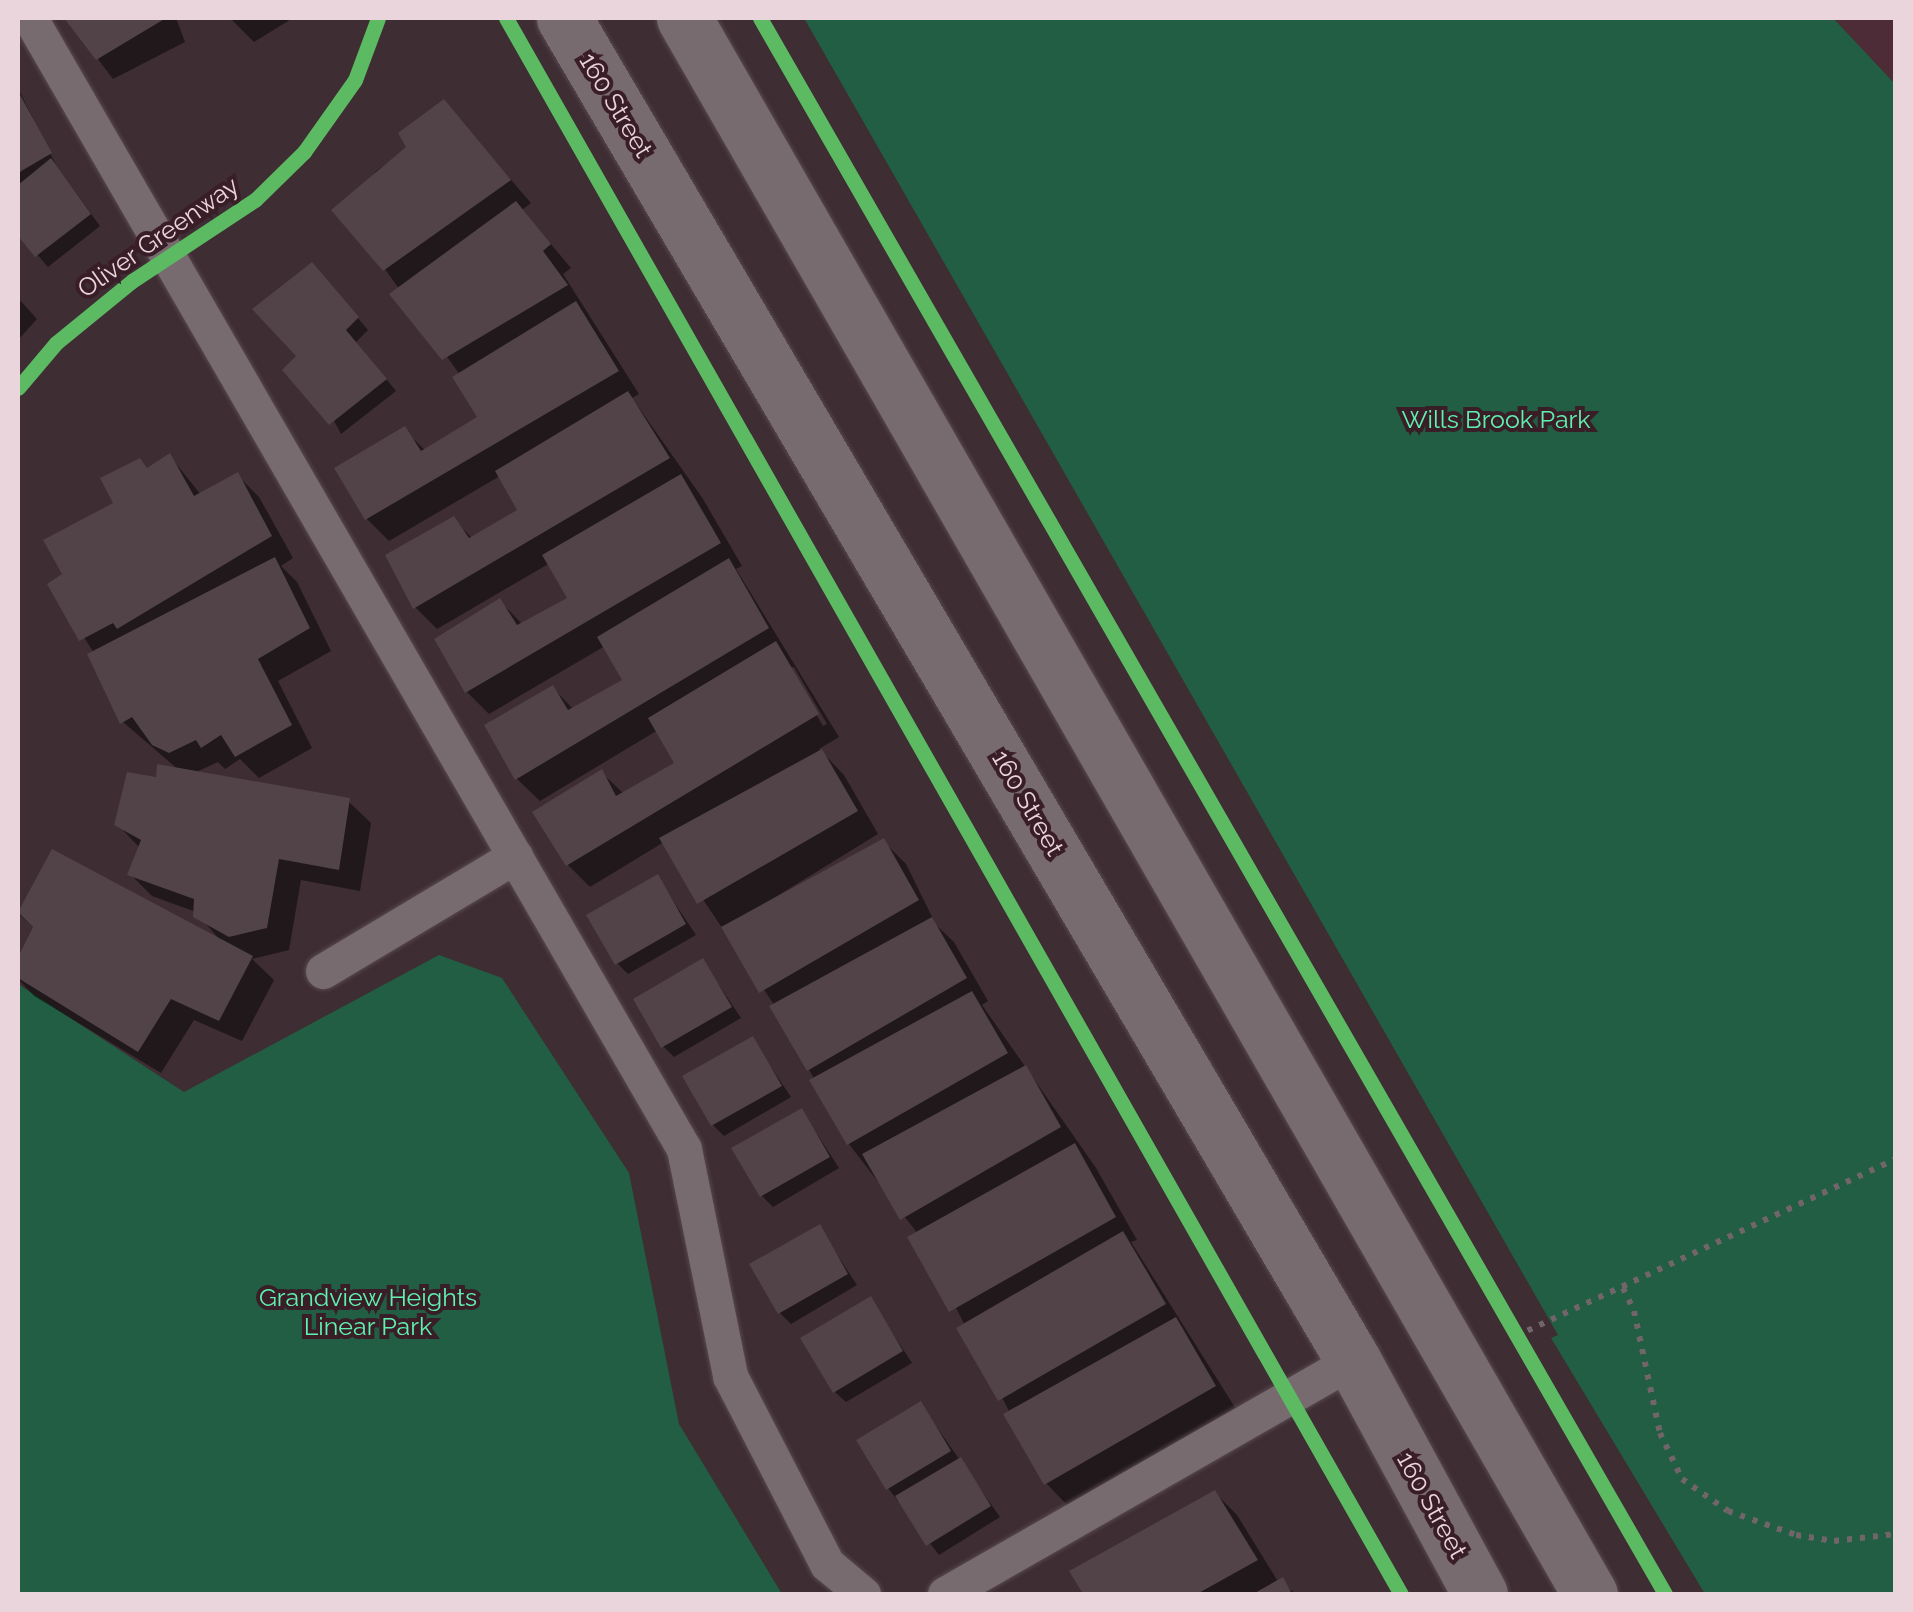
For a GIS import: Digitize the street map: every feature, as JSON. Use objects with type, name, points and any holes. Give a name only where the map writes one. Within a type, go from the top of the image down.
[{"type":"main road","name":"160 Street","points":[[564,18],[1353,1360],[1480,1594]]},
{"type":"main road","points":[[684,18],[1590,1594]]},
{"type":"lane","points":[[30,18],[684,1149],[730,1376],[827,1564],[863,1594]]},
{"type":"lane","points":[[323,971],[515,856]]},
{"type":"lane","points":[[945,1594],[1353,1360]]},
{"type":"path","points":[[1513,1337],[1623,1288],[1668,1260],[1896,1160]]},
{"type":"path","points":[[1623,1288],[1634,1311],[1660,1432],[1682,1479],[1728,1511],[1796,1535],[1834,1542],[1896,1534]]},
{"type":"path","points":[[1504,1320],[1524,1354]]},
{"type":"shaded area","points":[[1833,18],[1895,18],[1895,84]]},
{"type":"green space","name":"Wills Brook Park","points":[[804,18],[1833,18],[1895,84],[1895,1594],[1705,1594],[1551,1338],[1558,1335]]},
{"type":"green space","name":"Grandview Heights Linear Park","points":[[439,955],[502,978],[629,1173],[679,1424],[782,1594],[18,1594],[18,984],[184,1092]]},
{"type":"building","points":[[64,18],[166,18],[96,60]]},
{"type":"building","points":[[18,91],[52,153],[18,173]]},
{"type":"building","points":[[444,99],[511,180],[383,271],[331,210],[406,147],[398,133]]},
{"type":"building","points":[[51,158],[91,214],[35,257],[18,236],[18,185]]},
{"type":"building","points":[[516,201],[551,244],[543,251],[568,285],[442,360],[389,294]]},
{"type":"building","points":[[312,262],[359,317],[346,330],[387,379],[329,425],[282,370],[296,356],[252,309]]},
{"type":"building","points":[[576,301],[619,371],[365,520],[334,468],[405,426],[421,451],[477,417],[452,377]]},
{"type":"building","points":[[628,391],[670,458],[413,609],[385,555],[454,516],[469,538],[517,510],[495,471]]},
{"type":"building","points":[[170,453],[194,496],[238,472],[272,536],[117,629],[113,623],[79,641],[47,584],[62,574],[43,540],[113,503],[100,478],[140,458],[147,468]]},
{"type":"building","points":[[681,474],[721,543],[465,693],[434,639],[500,598],[517,625],[567,598],[542,555]]},
{"type":"building","points":[[275,557],[310,628],[258,659],[292,725],[235,757],[221,735],[201,748],[196,740],[169,753],[152,745],[132,717],[120,724],[87,654]]},
{"type":"building","points":[[729,558],[769,628],[515,780],[484,725],[553,685],[568,710],[622,680],[597,637]]},
{"type":"building","points":[[776,641],[819,714],[566,866],[532,812],[602,769],[616,796],[674,763],[648,718]]},
{"type":"building","points":[[822,749],[858,811],[697,904],[659,838]]},
{"type":"building","points":[[157,764],[350,798],[339,870],[279,859],[267,928],[229,937],[193,917],[194,899],[127,875],[141,840],[114,825],[127,772],[156,777]]},
{"type":"building","points":[[884,838],[919,900],[759,993],[721,927]]},
{"type":"building","points":[[52,849],[253,956],[219,1021],[171,999],[138,1052],[18,978],[18,957],[33,927],[18,912]]},
{"type":"building","points":[[658,874],[686,924],[615,965],[586,915]]},
{"type":"building","points":[[932,917],[967,978],[807,1071],[769,1006]]},
{"type":"building","points":[[703,958],[732,1007],[661,1048],[633,999]]},
{"type":"building","points":[[972,991],[1008,1053],[847,1145],[809,1080]]},
{"type":"building","points":[[753,1036],[782,1086],[711,1126],[682,1076]]},
{"type":"building","points":[[1026,1065],[1061,1127],[900,1220],[862,1154]]},
{"type":"building","points":[[802,1108],[830,1157],[760,1197],[731,1148]]},
{"type":"building","points":[[1075,1143],[1116,1217],[949,1312],[907,1237]]},
{"type":"building","points":[[820,1224],[848,1274],[778,1314],[749,1264]]},
{"type":"building","points":[[1123,1231],[1166,1304],[998,1401],[956,1328]]},
{"type":"building","points":[[871,1296],[903,1351],[833,1393],[800,1338]]},
{"type":"building","points":[[1176,1317],[1216,1386],[1044,1485],[1003,1414]]},
{"type":"building","points":[[921,1401],[951,1451],[886,1490],[856,1440]]},
{"type":"building","points":[[961,1457],[991,1506],[926,1546],[895,1496]]},
{"type":"building","points":[[1215,1490],[1258,1560],[1197,1594],[1083,1594],[1069,1571]]},
{"type":"building","points":[[1283,1577],[1292,1594],[1253,1594]]},
{"type":"cycle path","name":"Oliver Greenway","points":[[18,388],[56,343],[132,281],[255,200],[304,152],[355,80],[378,18]]},
{"type":"cycle path","points":[[506,18],[1401,1594]]},
{"type":"cycle path","points":[[760,18],[1665,1594]]}]
